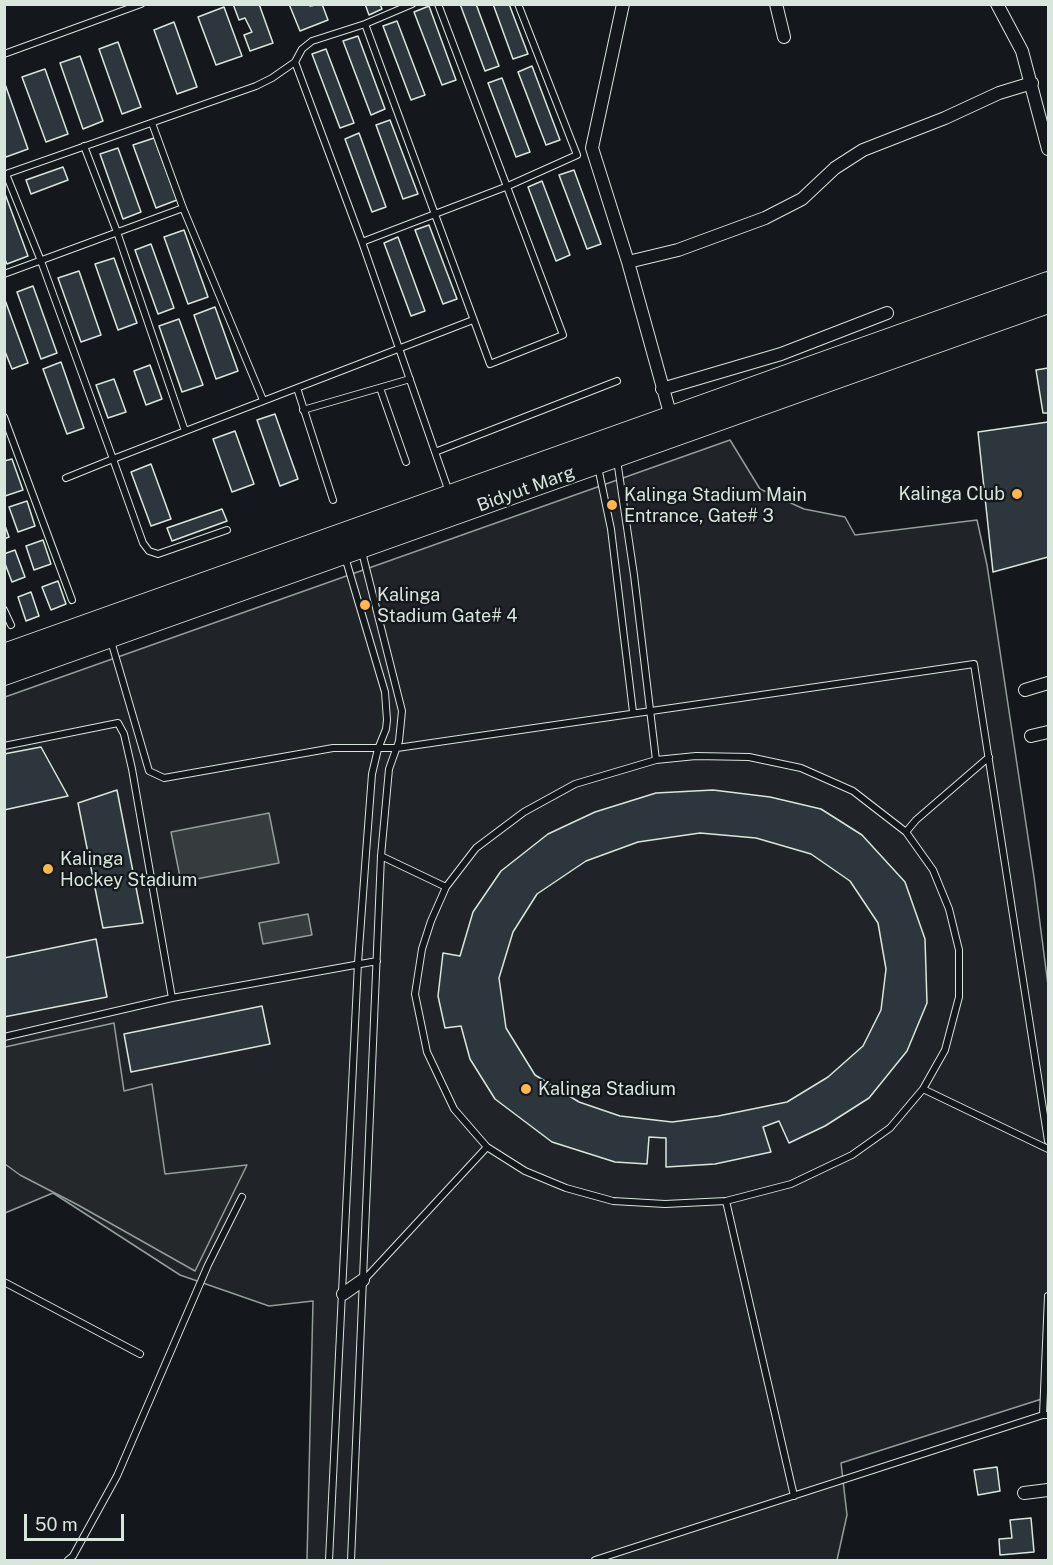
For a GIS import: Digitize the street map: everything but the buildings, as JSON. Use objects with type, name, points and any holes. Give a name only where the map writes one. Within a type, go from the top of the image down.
[{"type":"main road","name":"Bidyut Marg","points":[[4,654],[1048,282]]},
{"type":"main road","name":"Bidyut Marg","points":[[4,675],[1048,303]]},
{"type":"street","points":[[623,4],[592,148],[628,262],[671,417]]},
{"type":"street","points":[[776,4],[784,37]]},
{"type":"street","points":[[997,4],[1022,51],[1048,149]]},
{"type":"street","points":[[628,262],[678,250],[773,215],[802,199],[835,168],[862,150],[945,118],[999,93],[1032,83]]},
{"type":"street","points":[[662,389],[781,354],[887,313]]},
{"type":"street","points":[[1025,690],[1048,683]]},
{"type":"street","points":[[1031,736],[1048,732]]},
{"type":"street","points":[[343,1294],[363,1280]]},
{"type":"street","points":[[1024,1493],[1048,1490]]},
{"type":"lane","points":[[4,54],[141,4]]},
{"type":"lane","points":[[227,530],[158,555],[149,551],[143,543],[41,261],[5,175],[256,86],[295,62],[302,49],[312,41],[365,24],[412,4]]},
{"type":"lane","points":[[365,24],[490,364],[563,335],[438,4]]},
{"type":"lane","points":[[362,242],[508,186],[577,155],[518,4]]},
{"type":"lane","points":[[295,62],[362,242],[450,495]]},
{"type":"lane","points":[[152,123],[183,208],[263,400]]},
{"type":"lane","points":[[84,146],[117,232],[185,431]]},
{"type":"lane","points":[[4,274],[183,208]]},
{"type":"lane","points":[[66,477],[473,320]]},
{"type":"lane","points":[[303,410],[410,379]]},
{"type":"lane","points":[[435,452],[616,381]]},
{"type":"lane","points":[[297,387],[333,500]]},
{"type":"lane","points":[[380,388],[406,462]]},
{"type":"lane","points":[[4,417],[72,600]]},
{"type":"lane","points":[[607,460],[634,575],[656,760]]},
{"type":"lane","points":[[607,460],[611,529],[633,712]]},
{"type":"lane","points":[[351,1560],[381,856],[389,769],[398,748],[402,711],[352,551]]},
{"type":"lane","points":[[329,1560],[358,963],[372,774],[386,729],[387,710],[385,692],[352,551]]},
{"type":"lane","points":[[4,610],[10,625]]},
{"type":"lane","points":[[111,637],[149,771],[164,778],[333,748],[398,748],[974,664],[1048,1141]]},
{"type":"lane","points":[[4,746],[118,723],[124,734],[132,769],[172,998]]},
{"type":"lane","points":[[696,756],[748,757],[801,768],[853,790],[906,832],[933,870],[949,909],[959,950],[959,997],[945,1050],[923,1089],[890,1128],[852,1155],[790,1184],[726,1201],[665,1204],[613,1201],[566,1188],[525,1171],[487,1148],[454,1109],[431,1062],[415,994],[422,950],[446,886],[476,848],[524,812],[575,784],[656,760],[696,756]]},
{"type":"lane","points":[[906,832],[916,820],[989,757]]},
{"type":"lane","points":[[381,856],[446,886]]},
{"type":"lane","points":[[4,1037],[172,998],[377,960]]},
{"type":"lane","points":[[923,1089],[1048,1149]]},
{"type":"lane","points":[[363,1280],[487,1148]]},
{"type":"lane","points":[[68,1560],[73,1556],[117,1476],[208,1265],[242,1197]]},
{"type":"lane","points":[[726,1201],[794,1496]]},
{"type":"lane","points":[[4,1282],[140,1354]]},
{"type":"lane","points":[[595,1560],[1046,1415],[1048,1296]]},
{"type":"shaded area","name":"Kalinga Stadium","points":[[730,440],[760,489],[804,509],[845,517],[855,535],[977,520],[987,565],[1048,985],[1048,1397],[841,1463],[847,1515],[837,1560],[307,1560],[313,1301],[269,1306],[180,1275],[53,1193],[5,1213],[5,697]]},
{"type":"shaded area","points":[[269,813],[279,863],[181,882],[171,832]]},
{"type":"shaded area","points":[[308,914],[312,935],[263,944],[259,923]]},
{"type":"shaded area","points":[[114,1023],[124,1091],[152,1084],[165,1174],[247,1165],[195,1271],[20,1175],[5,1164],[5,1047]]},
{"type":"place","name":"Kalinga Club","points":[[1017,494]]},
{"type":"place","name":"Kalinga Stadium Main Entrance, Gate# 3","points":[[612,505]]},
{"type":"place","name":"Kalinga Stadium Gate# 4","points":[[365,605]]},
{"type":"place","name":"Kalinga Hockey Stadium","points":[[48,869]]},
{"type":"place","name":"Kalinga Stadium","points":[[526,1089]]}]
